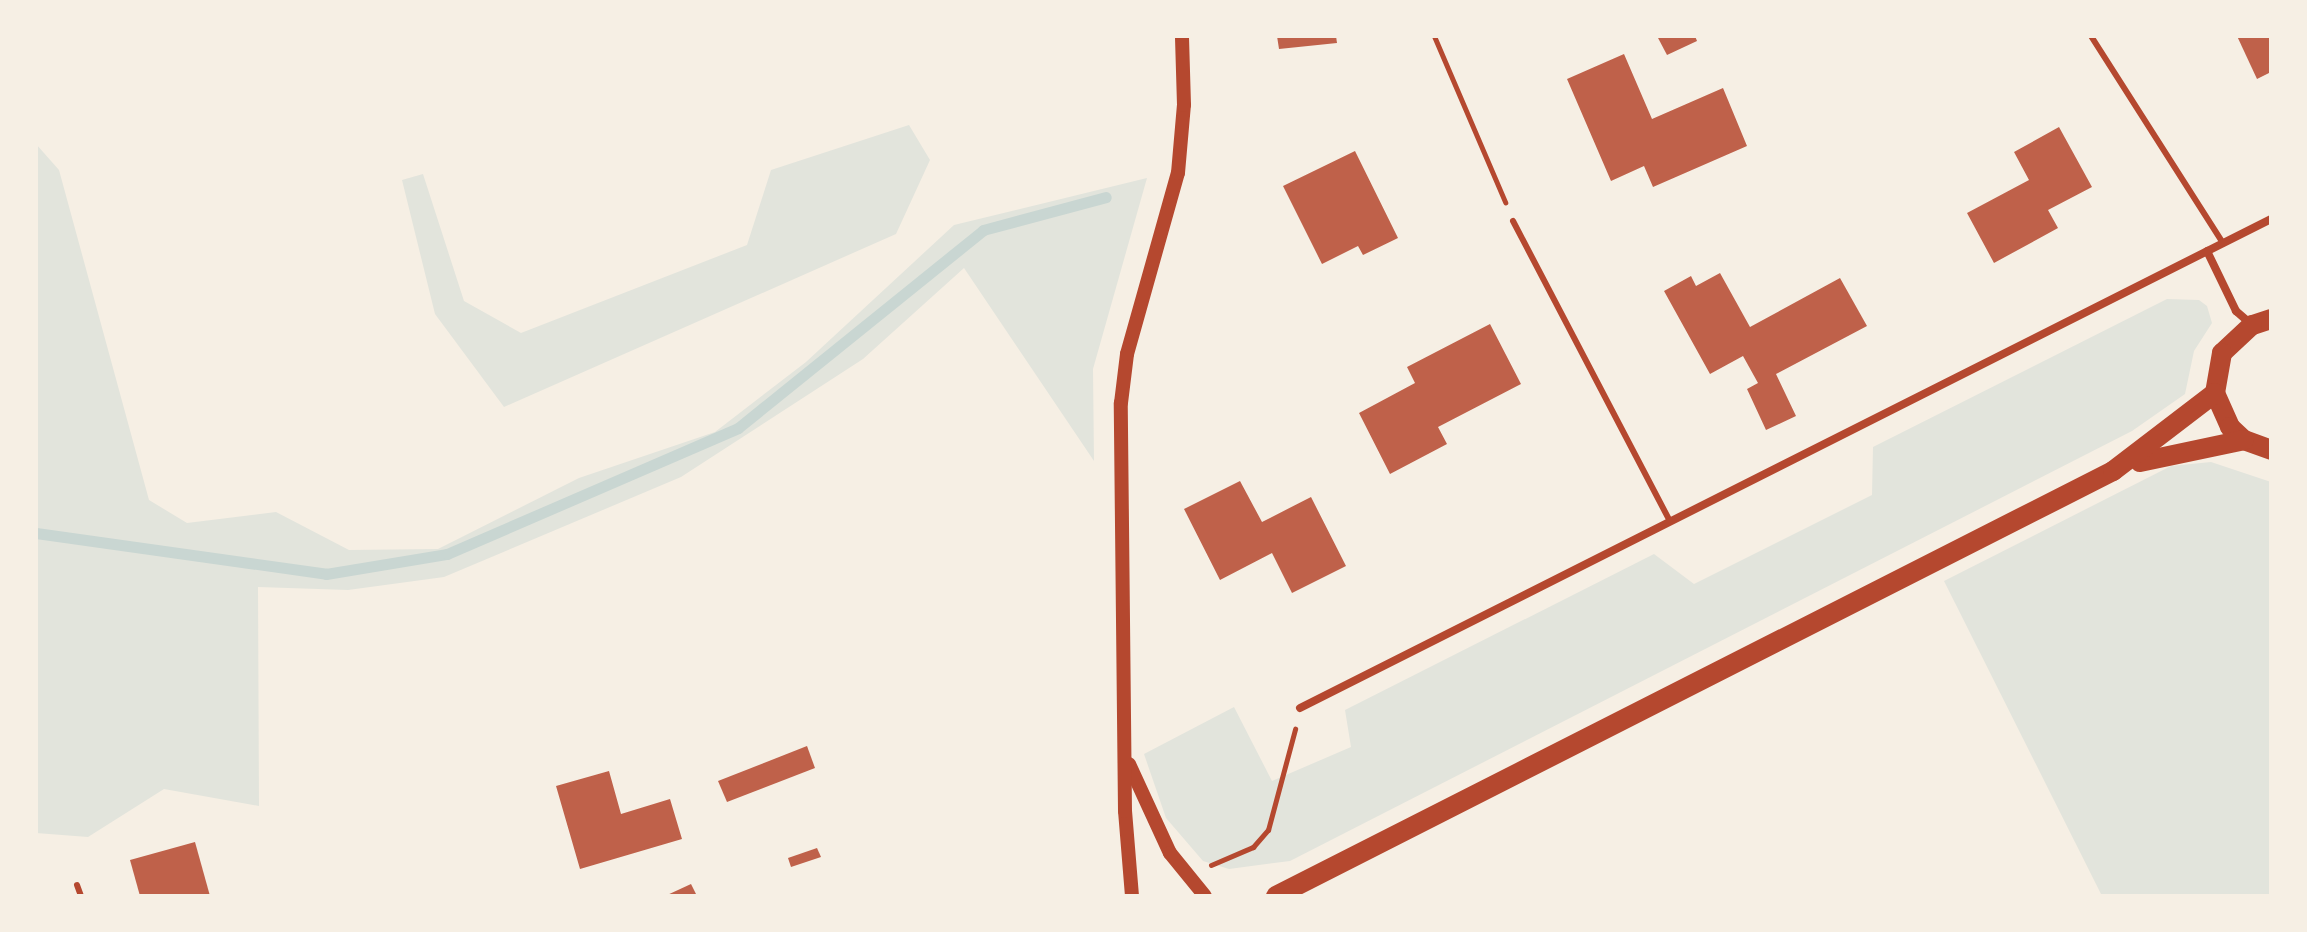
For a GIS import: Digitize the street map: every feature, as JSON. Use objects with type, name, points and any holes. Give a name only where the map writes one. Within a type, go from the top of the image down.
[{"type":"main road","points":[[2244,440],[2220,411],[2215,393],[2222,353],[2261,322]]},
{"type":"main road","points":[[2113,471],[2215,393]]},
{"type":"main road","points":[[1276,896],[2113,471],[2171,452],[2244,440],[2271,450]]},
{"type":"street","points":[[1132,896],[1125,811],[1128,760],[1121,403],[1127,354],[1178,173],[1184,105],[1182,36]]},
{"type":"street","points":[[1300,708],[2271,219]]},
{"type":"street","points":[[2207,251],[2236,311],[2261,322]]},
{"type":"street","points":[[1128,760],[1170,853],[1205,896]]},
{"type":"lane","points":[[2091,36],[2223,243]]},
{"type":"lane","points":[[1513,221],[1669,520]]},
{"type":"lane","points":[[77,885],[81,896]]},
{"type":"path","points":[[1434,36],[1513,221]]},
{"type":"path","points":[[1209,866],[1253,847],[1268,830],[1300,708]]},
{"type":"shaded area","points":[[909,125],[930,160],[896,234],[504,407],[435,314],[402,180],[423,174],[464,301],[521,333],[747,245],[771,170]]},
{"type":"shaded area","points":[[36,144],[59,170],[149,500],[187,523],[276,512],[349,550],[438,549],[579,478],[715,432],[806,362],[954,225],[1147,178],[1093,369],[1094,461],[964,268],[863,359],[681,477],[444,577],[348,590],[258,587],[259,806],[164,789],[88,837],[36,833]]},
{"type":"shaded area","points":[[2167,299],[2199,300],[2207,306],[2212,323],[2194,351],[2185,394],[2132,431],[1290,861],[1229,869],[1203,861],[1166,818],[1144,754],[1234,707],[1272,781],[1351,747],[1345,710],[1654,554],[1694,584],[1872,495],[1873,447]]},
{"type":"shaded area","points":[[2211,462],[2271,482],[2271,896],[2102,896],[1944,581],[2171,466]]},
{"type":"building","points":[[1277,36],[1336,36],[1337,43],[1279,49]]},
{"type":"building","points":[[1657,36],[1695,36],[1697,41],[1667,55]]},
{"type":"building","points":[[2237,36],[2271,36],[2271,72],[2257,79]]},
{"type":"building","points":[[1624,54],[1652,119],[1723,88],[1747,146],[1653,187],[1644,166],[1611,181],[1567,79]]},
{"type":"building","points":[[2059,127],[2092,187],[2048,210],[2058,228],[1994,263],[1967,213],[2029,180],[2014,152]]},
{"type":"building","points":[[1355,151],[1398,238],[1363,255],[1358,246],[1322,264],[1283,186]]},
{"type":"building","points":[[1720,273],[1750,327],[1840,278],[1867,326],[1776,374],[1796,416],[1766,430],[1747,389],[1758,383],[1743,356],[1710,374],[1664,291],[1691,276],[1696,286]]},
{"type":"building","points":[[1490,324],[1521,384],[1438,427],[1447,444],[1390,474],[1359,413],[1415,383],[1407,367]]},
{"type":"building","points":[[1240,481],[1262,522],[1311,497],[1346,566],[1292,593],[1272,553],[1220,580],[1184,509]]},
{"type":"building","points":[[807,746],[815,768],[727,802],[718,781]]},
{"type":"building","points":[[609,771],[621,814],[670,799],[682,839],[580,869],[556,786]]},
{"type":"building","points":[[195,842],[210,896],[140,896],[130,860]]},
{"type":"building","points":[[817,848],[821,857],[791,867],[788,858]]},
{"type":"building","points":[[691,884],[697,896],[665,896]]},
{"type":"waterway","points":[[36,533],[326,574],[447,554],[738,428],[983,230],[1106,197]]}]
